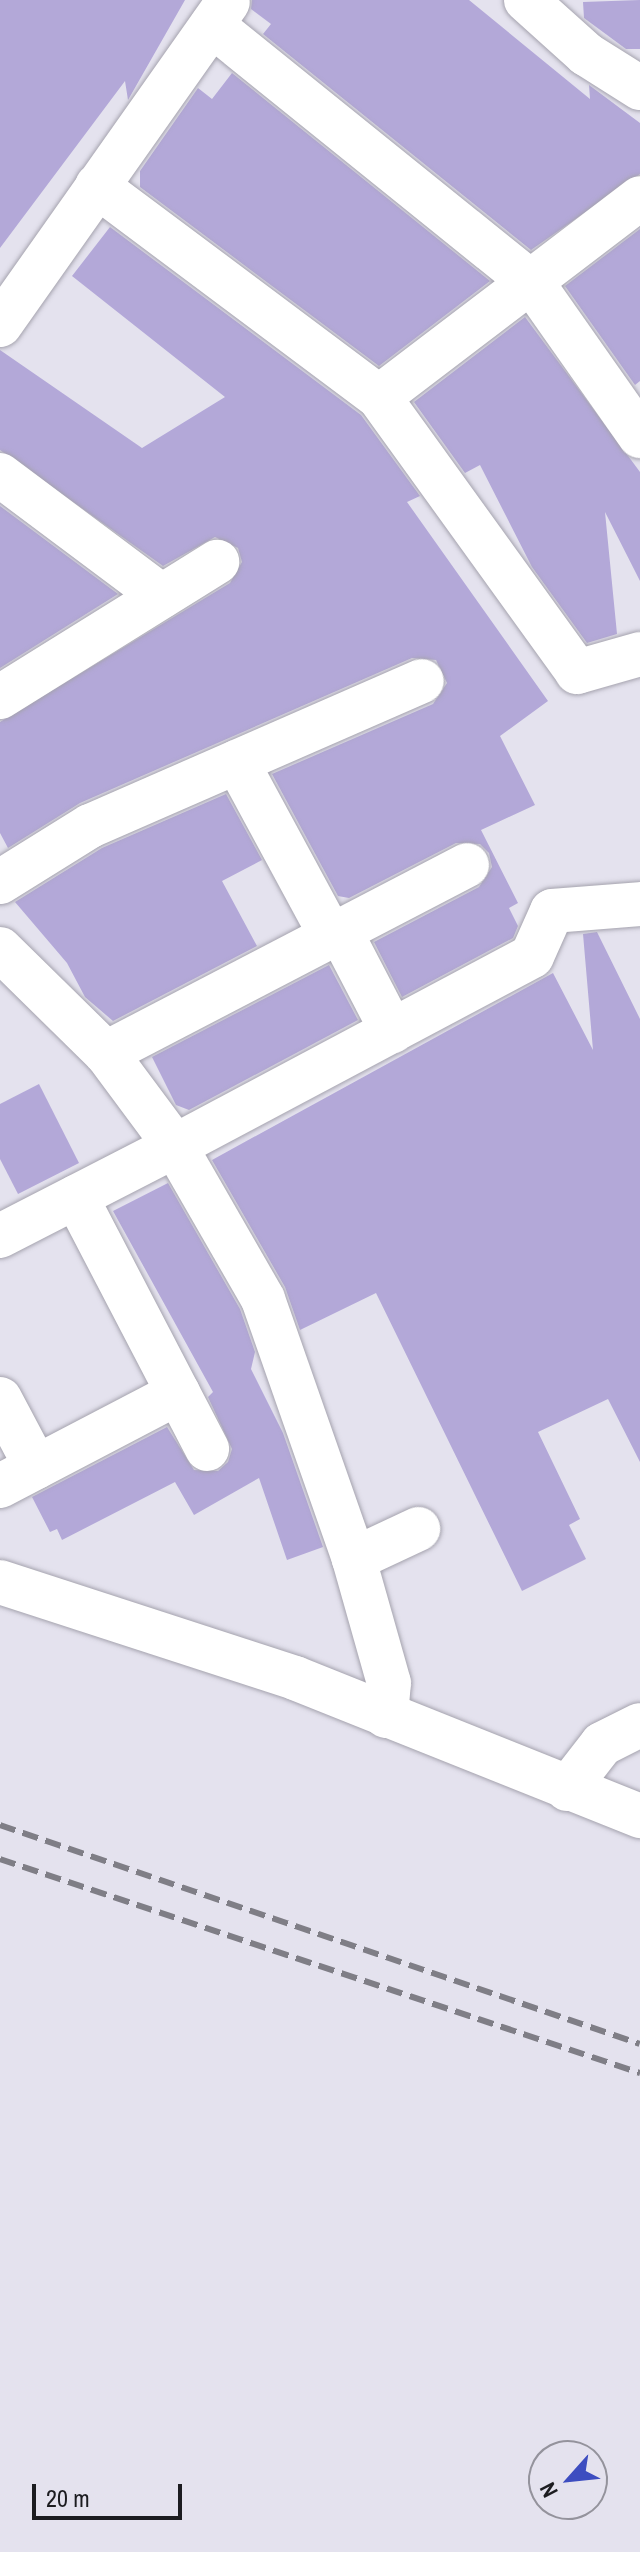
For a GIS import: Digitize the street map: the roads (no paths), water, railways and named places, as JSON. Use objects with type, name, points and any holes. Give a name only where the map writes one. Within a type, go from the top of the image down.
[{"type":"street","points":[[526,0],[586,54],[640,88]]},
{"type":"street","points":[[0,325],[221,12],[533,284],[640,436]]},
{"type":"street","points":[[97,186],[379,397],[577,672],[640,654]]},
{"type":"street","points":[[379,397],[533,284],[640,198]]},
{"type":"street","points":[[0,475],[162,596]]},
{"type":"street","points":[[0,697],[217,562]]},
{"type":"street","points":[[0,882],[90,826],[422,681]]},
{"type":"street","points":[[237,762],[392,1031]]},
{"type":"street","points":[[106,1053],[467,865]]},
{"type":"street","points":[[0,1236],[532,956],[552,911],[640,904]]},
{"type":"street","points":[[0,949],[106,1053],[175,1146],[263,1299],[354,1559],[389,1683],[386,1716]]},
{"type":"street","points":[[76,1197],[207,1449]]},
{"type":"street","points":[[0,1399],[18,1476],[178,1393]]},
{"type":"street","points":[[354,1559],[418,1529]]},
{"type":"street","points":[[0,1582],[295,1678],[640,1816]]},
{"type":"street","points":[[567,1789],[602,1744],[640,1725]]},
{"type":"railway","points":[[0,1825],[640,2044]]},
{"type":"railway","points":[[0,1859],[640,2073]]}]
